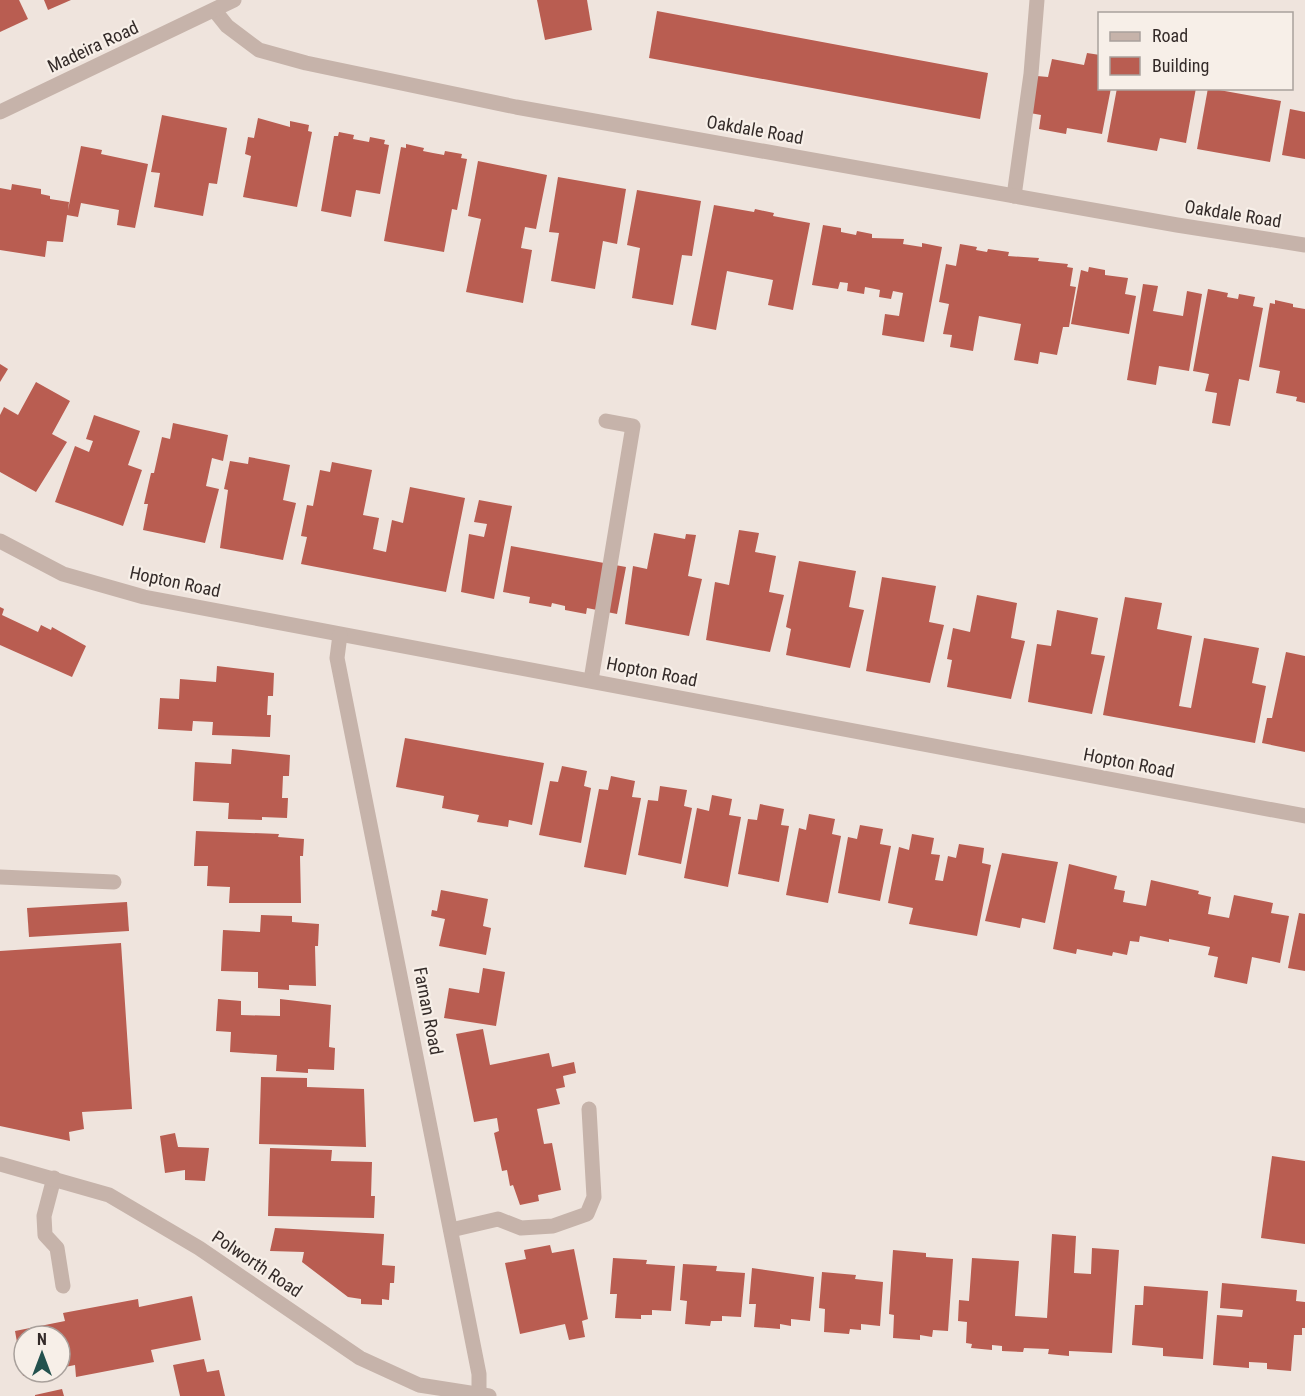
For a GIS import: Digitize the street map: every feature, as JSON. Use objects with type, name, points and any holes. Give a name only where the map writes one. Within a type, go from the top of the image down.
[{"type":"street","name":"Madeira Road","points":[[0,112],[234,0]]},
{"type":"street","points":[[1014,196],[1037,0]]},
{"type":"street","name":"Oakdale Road","points":[[215,11],[233,32],[259,50],[306,63],[516,107],[1014,196],[1305,245]]},
{"type":"street","points":[[591,680],[633,426],[606,421]]},
{"type":"street","name":"Hopton Road","points":[[0,541],[63,574],[144,597],[1305,816]]},
{"type":"street","name":"Farnan Road","points":[[340,635],[337,658],[484,1396]]},
{"type":"street","points":[[0,877],[114,882]]},
{"type":"street","points":[[451,1230],[498,1219],[521,1228],[553,1226],[587,1214],[594,1197],[589,1109]]},
{"type":"street","name":"Polworth Road","points":[[0,1164],[109,1195],[199,1248],[360,1358],[419,1385],[484,1396]]},
{"type":"street","points":[[54,1178],[44,1216],[45,1235],[57,1248],[63,1286]]},
{"type":"building","points":[[0,0],[19,0],[28,19],[0,32]]},
{"type":"building","points":[[44,0],[71,0],[48,10]]},
{"type":"building","points":[[537,0],[587,0],[592,30],[545,40]]},
{"type":"building","points":[[657,11],[988,73],[980,119],[649,58]]},
{"type":"building","points":[[1087,53],[1098,55],[1098,90],[1111,90],[1102,134],[1067,128],[1066,134],[1039,129],[1041,115],[1030,113],[1037,76],[1048,77],[1052,59],[1084,65]]},
{"type":"building","points":[[1117,90],[1196,90],[1186,143],[1160,138],[1157,151],[1107,142]]},
{"type":"building","points":[[1208,90],[1281,101],[1270,162],[1197,149]]},
{"type":"building","points":[[1290,109],[1305,112],[1305,159],[1282,155]]},
{"type":"building","points":[[162,115],[227,128],[217,184],[209,183],[203,216],[154,207],[160,173],[151,172]]},
{"type":"building","points":[[258,118],[290,127],[290,121],[309,125],[308,131],[312,132],[297,207],[243,197],[251,156],[245,154],[248,137],[254,138]]},
{"type":"building","points":[[339,132],[354,135],[353,139],[369,142],[370,137],[385,140],[384,144],[389,145],[380,194],[356,190],[351,217],[321,211],[334,136],[338,136]]},
{"type":"building","points":[[406,144],[424,148],[423,151],[444,155],[445,151],[462,154],[461,158],[467,159],[457,210],[452,209],[444,252],[384,241],[401,147],[406,148]]},
{"type":"building","points":[[81,146],[102,150],[101,154],[148,164],[135,228],[117,225],[119,210],[81,203],[78,217],[67,215],[63,242],[47,241],[45,257],[0,250],[0,188],[11,190],[12,184],[41,189],[41,194],[50,196],[50,199],[69,202],[68,210]]},
{"type":"building","points":[[478,161],[547,175],[536,229],[525,227],[521,248],[532,250],[523,303],[466,292],[481,219],[468,216]]},
{"type":"building","points":[[558,177],[626,189],[617,244],[603,241],[595,289],[551,281],[559,233],[549,232]]},
{"type":"building","points":[[637,190],[701,201],[692,256],[682,255],[673,305],[632,298],[640,248],[627,245]]},
{"type":"building","points":[[714,205],[754,212],[755,209],[774,213],[773,216],[810,223],[793,310],[768,305],[773,280],[727,271],[716,330],[691,325]]},
{"type":"building","points":[[823,225],[841,228],[841,232],[856,235],[857,231],[872,234],[872,238],[904,239],[903,244],[922,247],[922,243],[942,247],[924,342],[882,335],[885,314],[899,316],[903,293],[893,291],[891,299],[879,297],[880,290],[865,287],[864,294],[847,291],[848,283],[840,282],[838,289],[812,285]]},
{"type":"building","points":[[960,244],[977,247],[976,250],[987,252],[988,249],[1009,252],[1008,256],[1039,258],[1038,261],[1068,264],[1067,267],[1073,268],[1070,286],[1076,287],[1069,327],[1063,327],[1057,355],[1040,352],[1038,364],[1014,360],[1021,324],[979,316],[973,351],[950,347],[952,335],[943,334],[949,304],[939,302],[946,264],[956,266]]},
{"type":"building","points":[[1089,267],[1105,270],[1105,275],[1128,278],[1125,294],[1136,296],[1129,334],[1071,324],[1081,270],[1088,272]]},
{"type":"building","points":[[1143,284],[1158,286],[1153,311],[1183,316],[1187,291],[1202,294],[1189,371],[1159,366],[1156,385],[1127,380]]},
{"type":"building","points":[[1208,289],[1228,293],[1227,297],[1238,299],[1239,294],[1255,297],[1253,306],[1263,308],[1249,381],[1239,379],[1230,426],[1212,423],[1217,393],[1205,391],[1209,374],[1193,371]]},
{"type":"building","points":[[1275,300],[1305,309],[1305,403],[1296,401],[1297,397],[1276,393],[1280,371],[1259,367],[1270,303],[1275,304]]},
{"type":"building","points":[[0,364],[8,369],[0,382]]},
{"type":"building","points":[[36,382],[70,401],[52,434],[67,442],[36,492],[0,472],[0,415],[4,407],[18,415]]},
{"type":"building","points":[[94,415],[140,431],[128,465],[142,470],[123,526],[55,502],[75,446],[89,452],[93,441],[86,439]]},
{"type":"building","points":[[173,423],[228,435],[223,461],[212,458],[206,486],[219,489],[205,543],[143,530],[148,504],[144,504],[151,473],[154,473],[162,437],[170,439]]},
{"type":"building","points":[[249,457],[290,465],[283,500],[296,503],[283,560],[220,548],[228,490],[224,489],[230,461],[248,464]]},
{"type":"building","points":[[332,462],[372,470],[363,515],[379,518],[373,549],[386,552],[392,520],[403,523],[410,487],[465,498],[446,592],[301,564],[307,537],[301,536],[307,505],[313,506],[320,470],[330,472]]},
{"type":"building","points":[[479,500],[512,506],[494,599],[461,592],[469,534],[484,537],[487,524],[474,522]]},
{"type":"building","points":[[739,530],[759,533],[755,552],[776,556],[769,592],[784,595],[770,652],[706,640],[715,582],[729,585]]},
{"type":"building","points":[[654,533],[685,539],[686,534],[696,535],[688,576],[702,579],[689,636],[625,624],[633,566],[647,569]]},
{"type":"building","points":[[511,546],[626,567],[617,614],[587,608],[586,614],[565,610],[565,606],[552,603],[551,607],[529,603],[530,597],[503,592]]},
{"type":"building","points":[[799,561],[856,571],[849,607],[864,610],[850,668],[786,655],[791,629],[786,627]]},
{"type":"building","points":[[882,577],[936,586],[929,622],[944,625],[930,683],[866,671]]},
{"type":"building","points":[[977,595],[1017,603],[1011,638],[1025,641],[1011,699],[947,687],[952,660],[947,659],[953,628],[970,632]]},
{"type":"building","points":[[1125,597],[1162,603],[1157,629],[1192,636],[1179,706],[1191,708],[1204,638],[1259,648],[1252,683],[1266,686],[1255,743],[1103,715]]},
{"type":"building","points":[[0,607],[4,609],[2,615],[38,632],[41,625],[51,630],[52,627],[86,646],[72,677],[0,645]]},
{"type":"building","points":[[1057,610],[1098,618],[1091,654],[1105,656],[1092,714],[1028,702],[1037,644],[1051,646]]},
{"type":"building","points":[[1286,652],[1305,656],[1305,752],[1262,743],[1267,718],[1272,718]]},
{"type":"building","points":[[217,666],[274,673],[273,696],[268,696],[267,715],[271,715],[270,737],[212,735],[213,722],[193,721],[192,731],[158,729],[160,698],[179,699],[180,679],[216,682]]},
{"type":"building","points":[[405,738],[544,763],[532,825],[509,820],[508,827],[477,822],[479,815],[442,808],[444,796],[396,787]]},
{"type":"building","points":[[232,749],[290,755],[289,776],[283,776],[282,798],[288,798],[287,818],[228,819],[229,803],[193,801],[195,762],[231,764]]},
{"type":"building","points":[[562,766],[587,771],[584,786],[591,788],[581,843],[539,835],[550,781],[558,782]]},
{"type":"building","points":[[611,776],[635,781],[632,797],[641,798],[626,875],[584,867],[599,789],[608,790]]},
{"type":"building","points":[[660,786],[687,790],[684,806],[692,808],[681,864],[638,855],[648,800],[658,801]]},
{"type":"building","points":[[712,795],[732,799],[729,815],[741,817],[728,887],[684,878],[697,808],[709,811]]},
{"type":"building","points":[[760,804],[784,809],[781,825],[789,826],[779,882],[738,874],[748,819],[757,820]]},
{"type":"building","points":[[809,814],[835,819],[832,834],[841,836],[828,903],[786,895],[799,828],[806,830]]},
{"type":"building","points":[[860,825],[883,829],[880,844],[891,846],[880,901],[838,893],[848,837],[857,839]]},
{"type":"building","points":[[196,831],[279,834],[278,837],[304,839],[303,856],[300,856],[301,903],[229,903],[230,887],[207,886],[208,866],[194,866]]},
{"type":"building","points":[[912,834],[934,838],[931,854],[940,855],[935,880],[943,881],[948,856],[956,858],[959,844],[984,848],[982,863],[991,865],[977,936],[909,924],[913,908],[888,903],[899,847],[909,850]]},
{"type":"building","points":[[1002,853],[1058,862],[1045,923],[1022,918],[1020,928],[985,921]]},
{"type":"building","points":[[1069,864],[1117,876],[1114,889],[1125,891],[1123,902],[1146,906],[1151,880],[1199,891],[1198,894],[1211,897],[1208,914],[1229,918],[1234,895],[1273,903],[1271,913],[1289,916],[1280,963],[1252,957],[1247,984],[1214,977],[1218,957],[1208,955],[1210,947],[1169,939],[1169,942],[1140,936],[1139,942],[1130,941],[1127,955],[1113,952],[1112,956],[1077,949],[1076,954],[1053,949]]},
{"type":"building","points":[[441,890],[488,899],[483,926],[491,928],[486,955],[439,946],[445,919],[431,916],[432,910],[437,911]]},
{"type":"building","points":[[127,902],[129,931],[29,937],[27,908]]},
{"type":"building","points":[[1299,913],[1305,914],[1305,971],[1288,968]]},
{"type":"building","points":[[261,915],[292,916],[292,922],[319,924],[318,946],[315,946],[316,986],[289,985],[289,990],[258,988],[258,972],[221,971],[223,930],[260,932]]},
{"type":"building","points":[[121,943],[132,1109],[82,1112],[84,1129],[69,1132],[70,1141],[0,1126],[0,951]]},
{"type":"building","points":[[483,968],[505,972],[496,1026],[444,1018],[449,988],[479,993]]},
{"type":"building","points":[[218,999],[241,1001],[241,1015],[280,1016],[280,999],[331,1005],[329,1047],[335,1048],[334,1070],[308,1069],[308,1073],[276,1071],[277,1055],[230,1052],[231,1032],[216,1031]]},
{"type":"building","points":[[483,1029],[490,1065],[549,1053],[552,1067],[574,1062],[576,1073],[563,1076],[565,1087],[556,1089],[560,1104],[537,1109],[544,1144],[552,1143],[561,1190],[538,1195],[539,1201],[520,1205],[513,1185],[510,1186],[507,1170],[502,1171],[494,1133],[499,1131],[497,1118],[474,1122],[456,1034]]},
{"type":"building","points":[[261,1077],[307,1078],[307,1087],[364,1089],[366,1147],[259,1144]]},
{"type":"building","points":[[175,1133],[178,1147],[209,1148],[205,1181],[185,1180],[185,1170],[165,1173],[160,1136]]},
{"type":"building","points":[[270,1148],[332,1150],[331,1161],[372,1162],[371,1196],[375,1196],[374,1218],[268,1216]]},
{"type":"building","points":[[1272,1156],[1305,1161],[1305,1244],[1261,1238]]},
{"type":"building","points":[[275,1228],[384,1234],[382,1265],[395,1266],[394,1283],[390,1283],[389,1300],[382,1299],[382,1305],[361,1304],[361,1299],[348,1297],[302,1262],[304,1252],[270,1251]]},
{"type":"building","points":[[1052,1234],[1076,1236],[1074,1273],[1091,1274],[1092,1248],[1119,1250],[1112,1353],[1069,1351],[1069,1356],[1048,1354],[1049,1349],[1024,1348],[1023,1352],[1002,1351],[1002,1346],[992,1345],[992,1350],[971,1348],[972,1344],[966,1343],[967,1322],[958,1321],[959,1300],[969,1301],[972,1258],[1019,1261],[1015,1316],[1047,1318]]},
{"type":"building","points":[[550,1245],[552,1253],[574,1249],[588,1319],[582,1321],[585,1337],[569,1340],[565,1324],[520,1334],[505,1263],[526,1259],[524,1250]]},
{"type":"building","points":[[893,1250],[926,1253],[926,1257],[953,1259],[948,1331],[933,1330],[932,1337],[920,1335],[920,1340],[893,1338],[894,1315],[889,1314]]},
{"type":"building","points":[[613,1258],[647,1260],[646,1264],[675,1266],[671,1311],[652,1310],[652,1315],[641,1315],[641,1319],[615,1318],[617,1294],[610,1294]]},
{"type":"building","points":[[683,1264],[717,1266],[716,1271],[745,1273],[741,1317],[722,1316],[722,1321],[711,1321],[710,1326],[685,1324],[687,1301],[680,1300]]},
{"type":"building","points":[[752,1268],[814,1277],[810,1321],[791,1319],[791,1326],[780,1324],[780,1329],[754,1327],[756,1304],[749,1304]]},
{"type":"building","points":[[822,1272],[856,1275],[855,1279],[883,1282],[880,1326],[861,1324],[861,1330],[850,1329],[849,1334],[824,1332],[825,1309],[819,1308]]},
{"type":"building","points":[[1222,1283],[1297,1290],[1296,1301],[1305,1302],[1305,1328],[1302,1328],[1302,1335],[1294,1335],[1291,1371],[1267,1369],[1267,1363],[1249,1362],[1249,1368],[1213,1365],[1217,1315],[1242,1317],[1243,1310],[1220,1308]]},
{"type":"building","points":[[1144,1286],[1208,1291],[1203,1359],[1163,1356],[1163,1348],[1132,1345],[1135,1305],[1143,1305]]},
{"type":"building","points":[[192,1296],[201,1340],[151,1350],[154,1362],[76,1377],[75,1365],[72,1366],[72,1324],[50,1324],[65,1321],[63,1313],[138,1299],[139,1307]]},
{"type":"building","points":[[204,1359],[207,1372],[219,1370],[225,1396],[180,1396],[173,1365]]},
{"type":"building","points":[[62,1389],[64,1396],[35,1396],[35,1395]]}]
